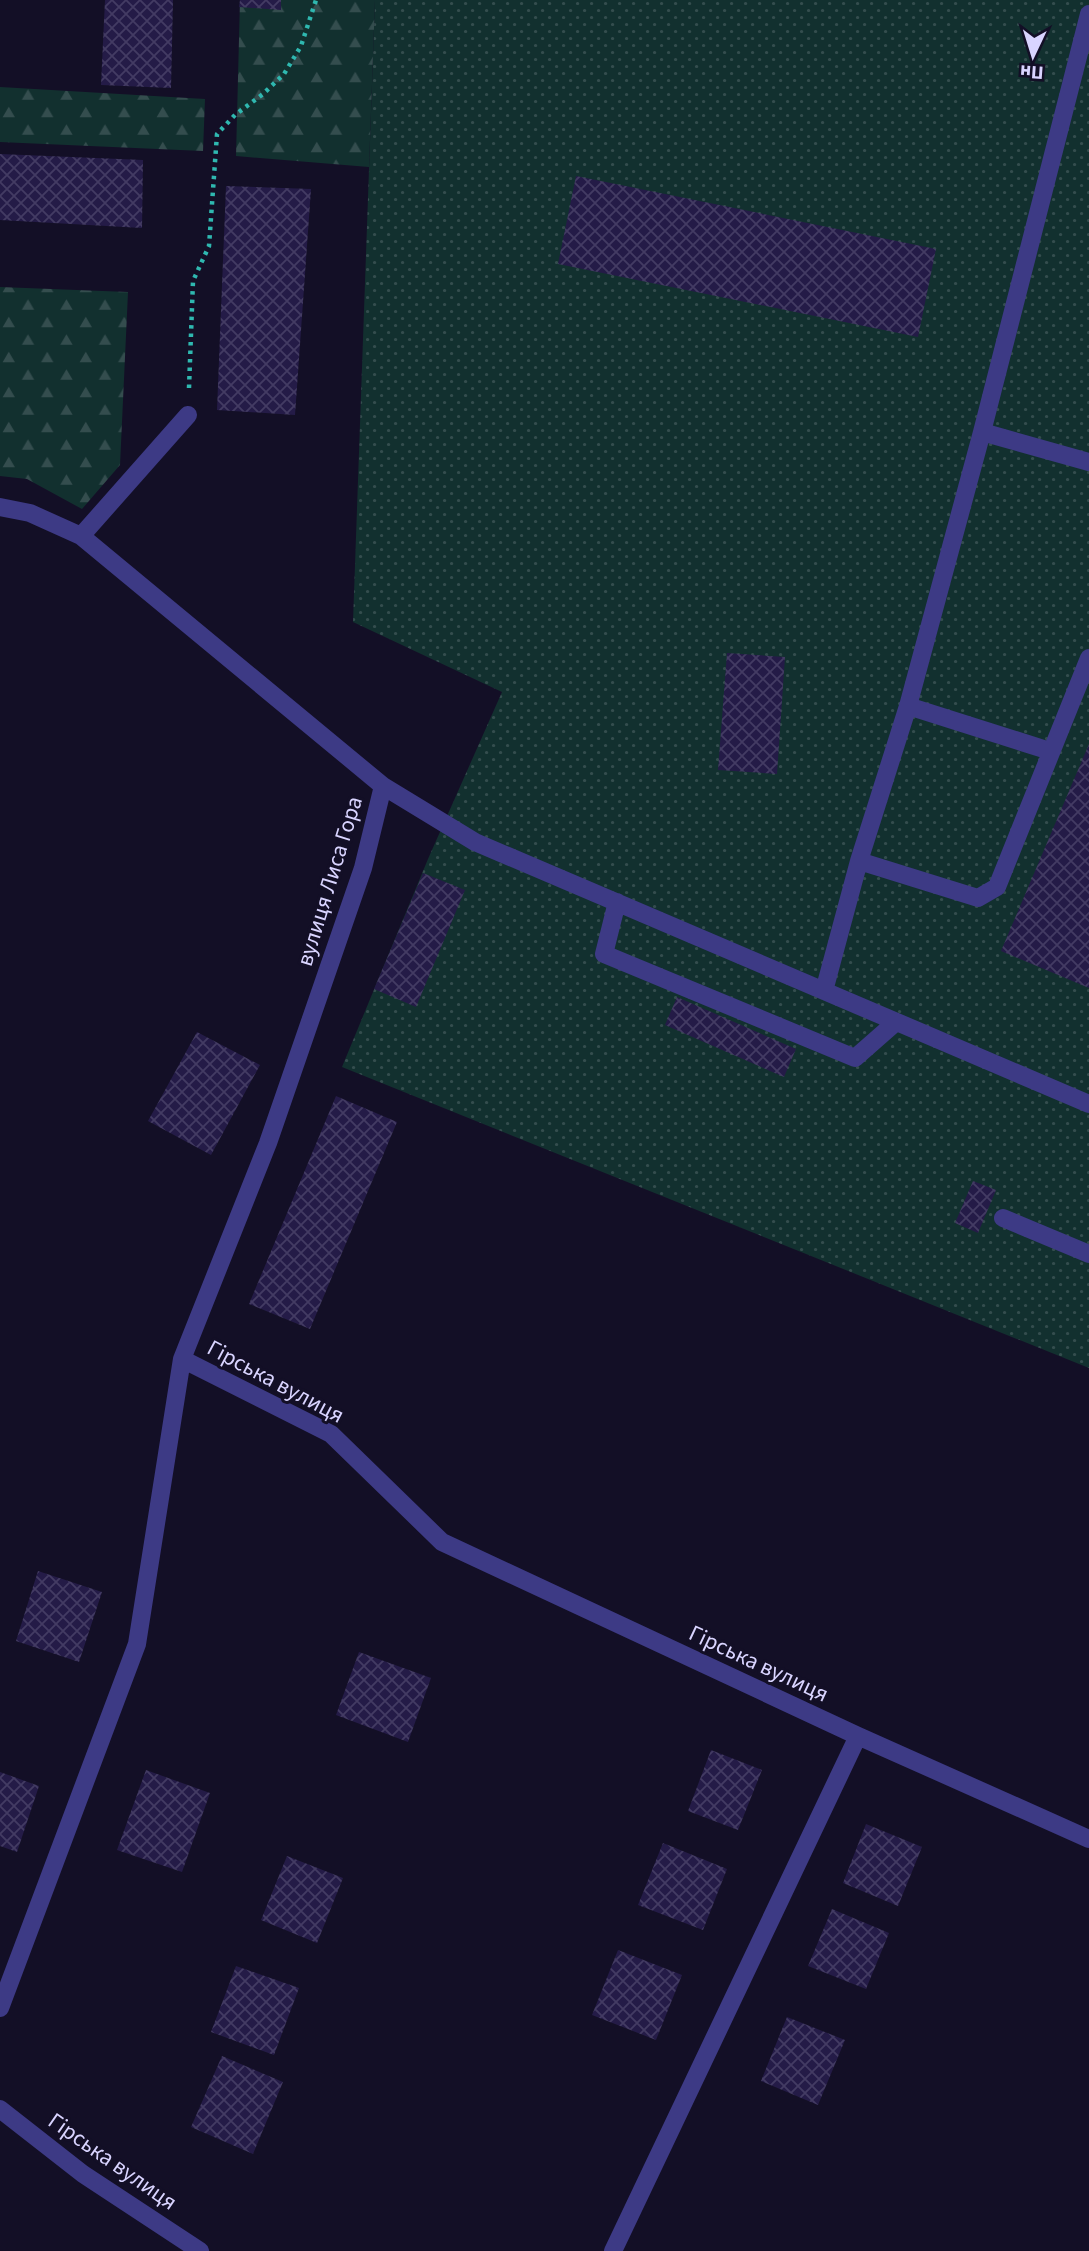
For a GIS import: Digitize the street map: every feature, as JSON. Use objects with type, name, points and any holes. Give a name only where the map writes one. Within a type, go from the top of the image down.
[{"type":"street","points":[[824,991],[859,861],[908,706],[982,432],[1089,14]]},
{"type":"street","points":[[81,536],[188,415]]},
{"type":"street","points":[[982,432],[1089,462]]},
{"type":"street","name":"вулиця Лиса Гора","points":[[0,507],[30,513],[81,536],[383,786],[363,868],[272,1130],[182,1359]]},
{"type":"street","points":[[859,861],[978,898],[996,887],[1089,658]]},
{"type":"street","points":[[908,706],[1050,751]]},
{"type":"street","points":[[383,786],[475,842],[1089,1104]]},
{"type":"street","points":[[617,902],[604,954],[855,1058],[896,1022]]},
{"type":"street","points":[[1003,1217],[1089,1254]]},
{"type":"street","name":"Гірська вулиця","points":[[0,2008],[137,1644],[182,1359],[331,1434],[442,1542],[858,1736],[1089,1839]]},
{"type":"street","points":[[613,2251],[858,1736]]},
{"type":"street","name":"Гірська вулиця","points":[[0,2109],[83,2174],[200,2251]]},
{"type":"path","points":[[188,415],[193,281],[209,246],[217,134],[235,115],[284,74],[301,46],[316,0]]},
{"type":"green space","points":[[240,0],[375,0],[369,167],[236,156]]},
{"type":"green space","points":[[375,0],[1089,0],[1089,1368],[342,1067],[428,859],[502,692],[353,622]]},
{"type":"green space","points":[[0,87],[205,99],[203,151],[0,142]]},
{"type":"green space","points":[[0,287],[128,292],[120,465],[82,509],[27,479],[0,476]]},
{"type":"building","points":[[105,0],[173,0],[171,88],[101,85]]},
{"type":"building","points":[[240,0],[281,0],[281,10],[239,7]]},
{"type":"building","points":[[0,154],[143,160],[142,228],[0,220]]},
{"type":"building","points":[[576,176],[936,249],[918,337],[558,264]]},
{"type":"building","points":[[226,186],[311,189],[295,415],[217,410]]},
{"type":"building","points":[[727,653],[785,657],[777,774],[718,770]]},
{"type":"building","points":[[1089,744],[1089,988],[1001,951]]},
{"type":"building","points":[[423,873],[465,890],[416,1007],[374,989]]},
{"type":"building","points":[[677,997],[796,1049],[784,1077],[665,1025]]},
{"type":"building","points":[[197,1032],[260,1065],[211,1155],[148,1121]]},
{"type":"building","points":[[336,1096],[397,1122],[310,1329],[249,1304]]},
{"type":"building","points":[[973,1181],[996,1190],[978,1233],[955,1223]]},
{"type":"building","points":[[38,1571],[102,1592],[79,1662],[16,1641]]},
{"type":"building","points":[[359,1652],[431,1678],[408,1742],[336,1715]]},
{"type":"building","points":[[711,1750],[762,1770],[738,1830],[688,1811]]},
{"type":"building","points":[[146,1770],[210,1793],[182,1872],[117,1850]]},
{"type":"building","points":[[0,1772],[39,1786],[17,1852],[0,1846]]},
{"type":"building","points":[[866,1824],[922,1847],[898,1906],[843,1883]]},
{"type":"building","points":[[663,1843],[727,1869],[703,1930],[638,1905]]},
{"type":"building","points":[[287,1856],[343,1878],[317,1943],[261,1920]]},
{"type":"building","points":[[832,1909],[889,1933],[866,1989],[808,1966]]},
{"type":"building","points":[[618,1950],[682,1975],[656,2040],[592,2015]]},
{"type":"building","points":[[236,1966],[299,1988],[274,2055],[211,2032]]},
{"type":"building","points":[[787,2017],[845,2040],[818,2105],[761,2081]]},
{"type":"building","points":[[222,2056],[283,2082],[253,2154],[191,2127]]}]
